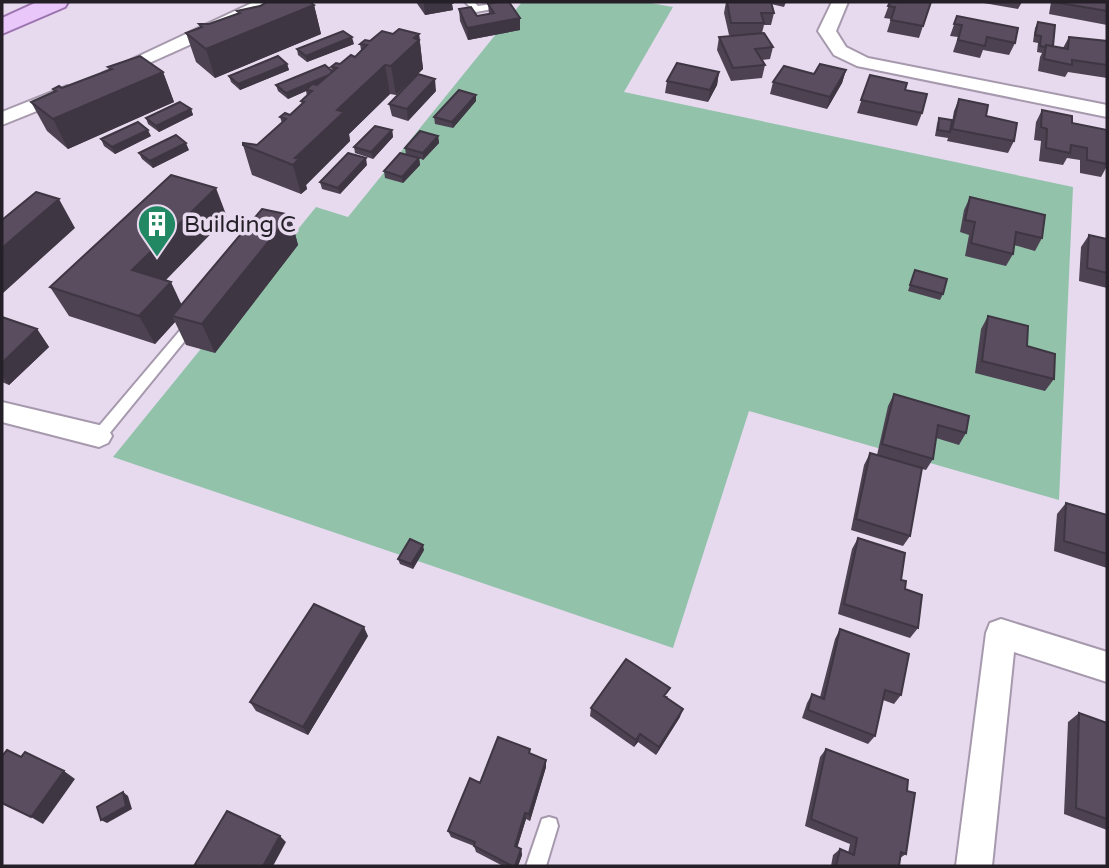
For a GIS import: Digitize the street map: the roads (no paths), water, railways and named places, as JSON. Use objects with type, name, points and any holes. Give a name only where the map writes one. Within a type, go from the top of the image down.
[{"type":"main road","points":[[2,27],[56,2]]},
{"type":"street","points":[[2,119],[262,4],[277,2]]},
{"type":"street","points":[[840,2],[827,31],[840,51],[863,62],[1107,111]]},
{"type":"street","points":[[2,412],[99,436]]},
{"type":"street","points":[[974,866],[1001,633],[1107,667]]},
{"type":"lane","points":[[469,2],[476,9],[495,6],[501,2]]},
{"type":"lane","points":[[99,436],[202,313]]},
{"type":"lane","points":[[536,866],[549,825]]},
{"type":"place","name":"Building C","points":[[157,258]]}]
